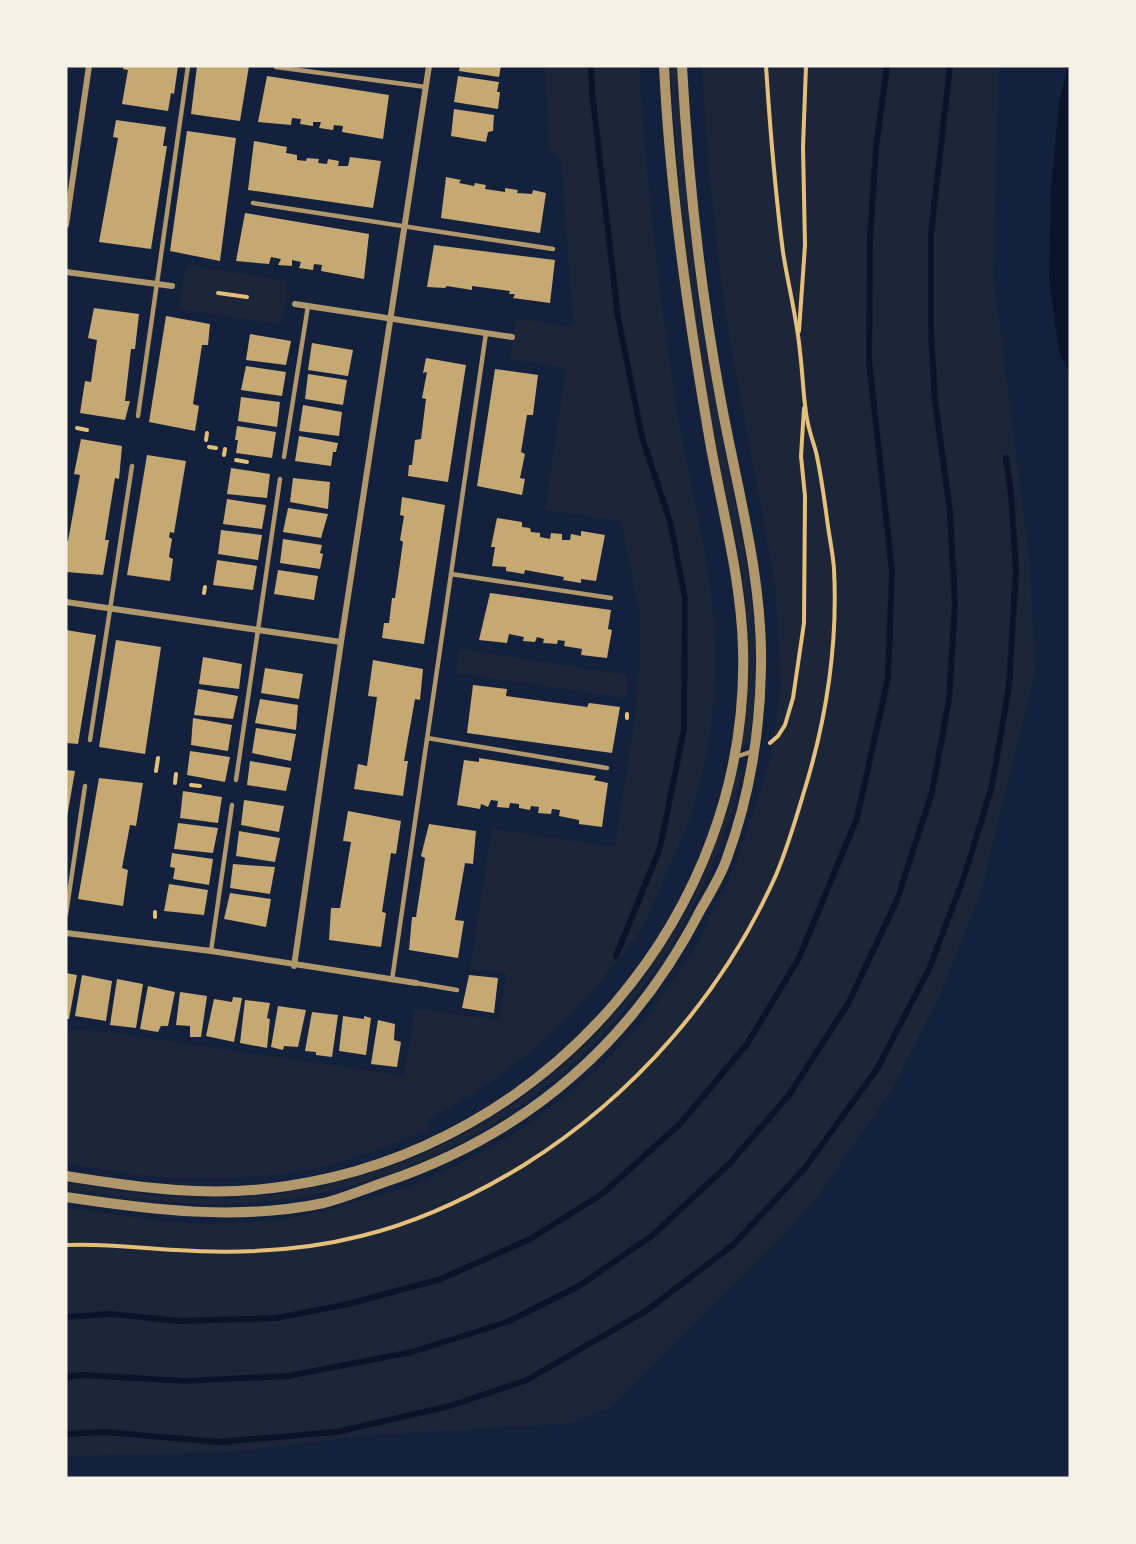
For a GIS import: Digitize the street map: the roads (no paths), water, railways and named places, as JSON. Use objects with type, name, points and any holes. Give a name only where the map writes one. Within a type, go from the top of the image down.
[{"type":"street","points":[[66,225],[89,66]]},
{"type":"street","points":[[294,966],[429,66]]},
{"type":"street","points":[[66,1176],[156,1190],[194,1192],[286,1187],[340,1176],[388,1161],[456,1132],[546,1073],[591,1031],[621,998],[656,949],[677,914],[703,861],[718,820],[733,759],[742,697],[743,650],[741,615],[731,547],[712,458],[691,330],[673,178],[664,66]]},
{"type":"street","points":[[66,1197],[161,1210],[238,1214],[327,1202],[448,1159],[537,1105],[593,1059],[636,1010],[682,946],[726,862],[745,799],[759,704],[761,666],[757,589],[706,314],[690,174],[682,66]]},
{"type":"street","points":[[66,272],[172,286]]},
{"type":"street","points":[[295,304],[512,338]]},
{"type":"street","points":[[66,602],[341,642]]},
{"type":"street","points":[[66,933],[211,951],[294,966],[416,983]]},
{"type":"lane","points":[[138,416],[188,66]]},
{"type":"lane","points":[[276,67],[426,87]]},
{"type":"lane","points":[[253,203],[554,249]]},
{"type":"lane","points":[[284,457],[308,306]]},
{"type":"lane","points":[[392,980],[486,333]]},
{"type":"lane","points":[[90,740],[132,466]]},
{"type":"lane","points":[[236,780],[280,479]]},
{"type":"lane","points":[[451,574],[611,598]]},
{"type":"lane","points":[[427,738],[607,768]]},
{"type":"lane","points":[[733,759],[753,751]]},
{"type":"lane","points":[[66,914],[85,786]]},
{"type":"lane","points":[[211,951],[232,805]]},
{"type":"lane","points":[[416,983],[457,990]]},
{"type":"waterway","points":[[591,66],[618,317],[642,437],[670,521],[685,598],[684,729],[660,848],[616,956]]},
{"type":"waterway","points":[[66,1317],[111,1314],[179,1321],[277,1318],[348,1304],[441,1279],[530,1239],[602,1194],[681,1123],[747,1044],[799,958],[857,818],[888,678],[892,571],[869,361],[870,240],[876,148],[887,66]]},
{"type":"waterway","points":[[66,1377],[83,1375],[184,1381],[288,1376],[412,1352],[507,1322],[579,1286],[653,1235],[730,1163],[789,1095],[848,1004],[897,900],[932,792],[949,699],[955,605],[950,512],[935,401],[931,333],[931,234],[950,66]]},
{"type":"waterway","points":[[66,1434],[105,1432],[219,1442],[336,1432],[450,1406],[527,1380],[646,1311],[733,1245],[804,1169],[877,1069],[929,969],[963,880],[992,786],[1009,686],[1016,570],[1006,458]]}]
